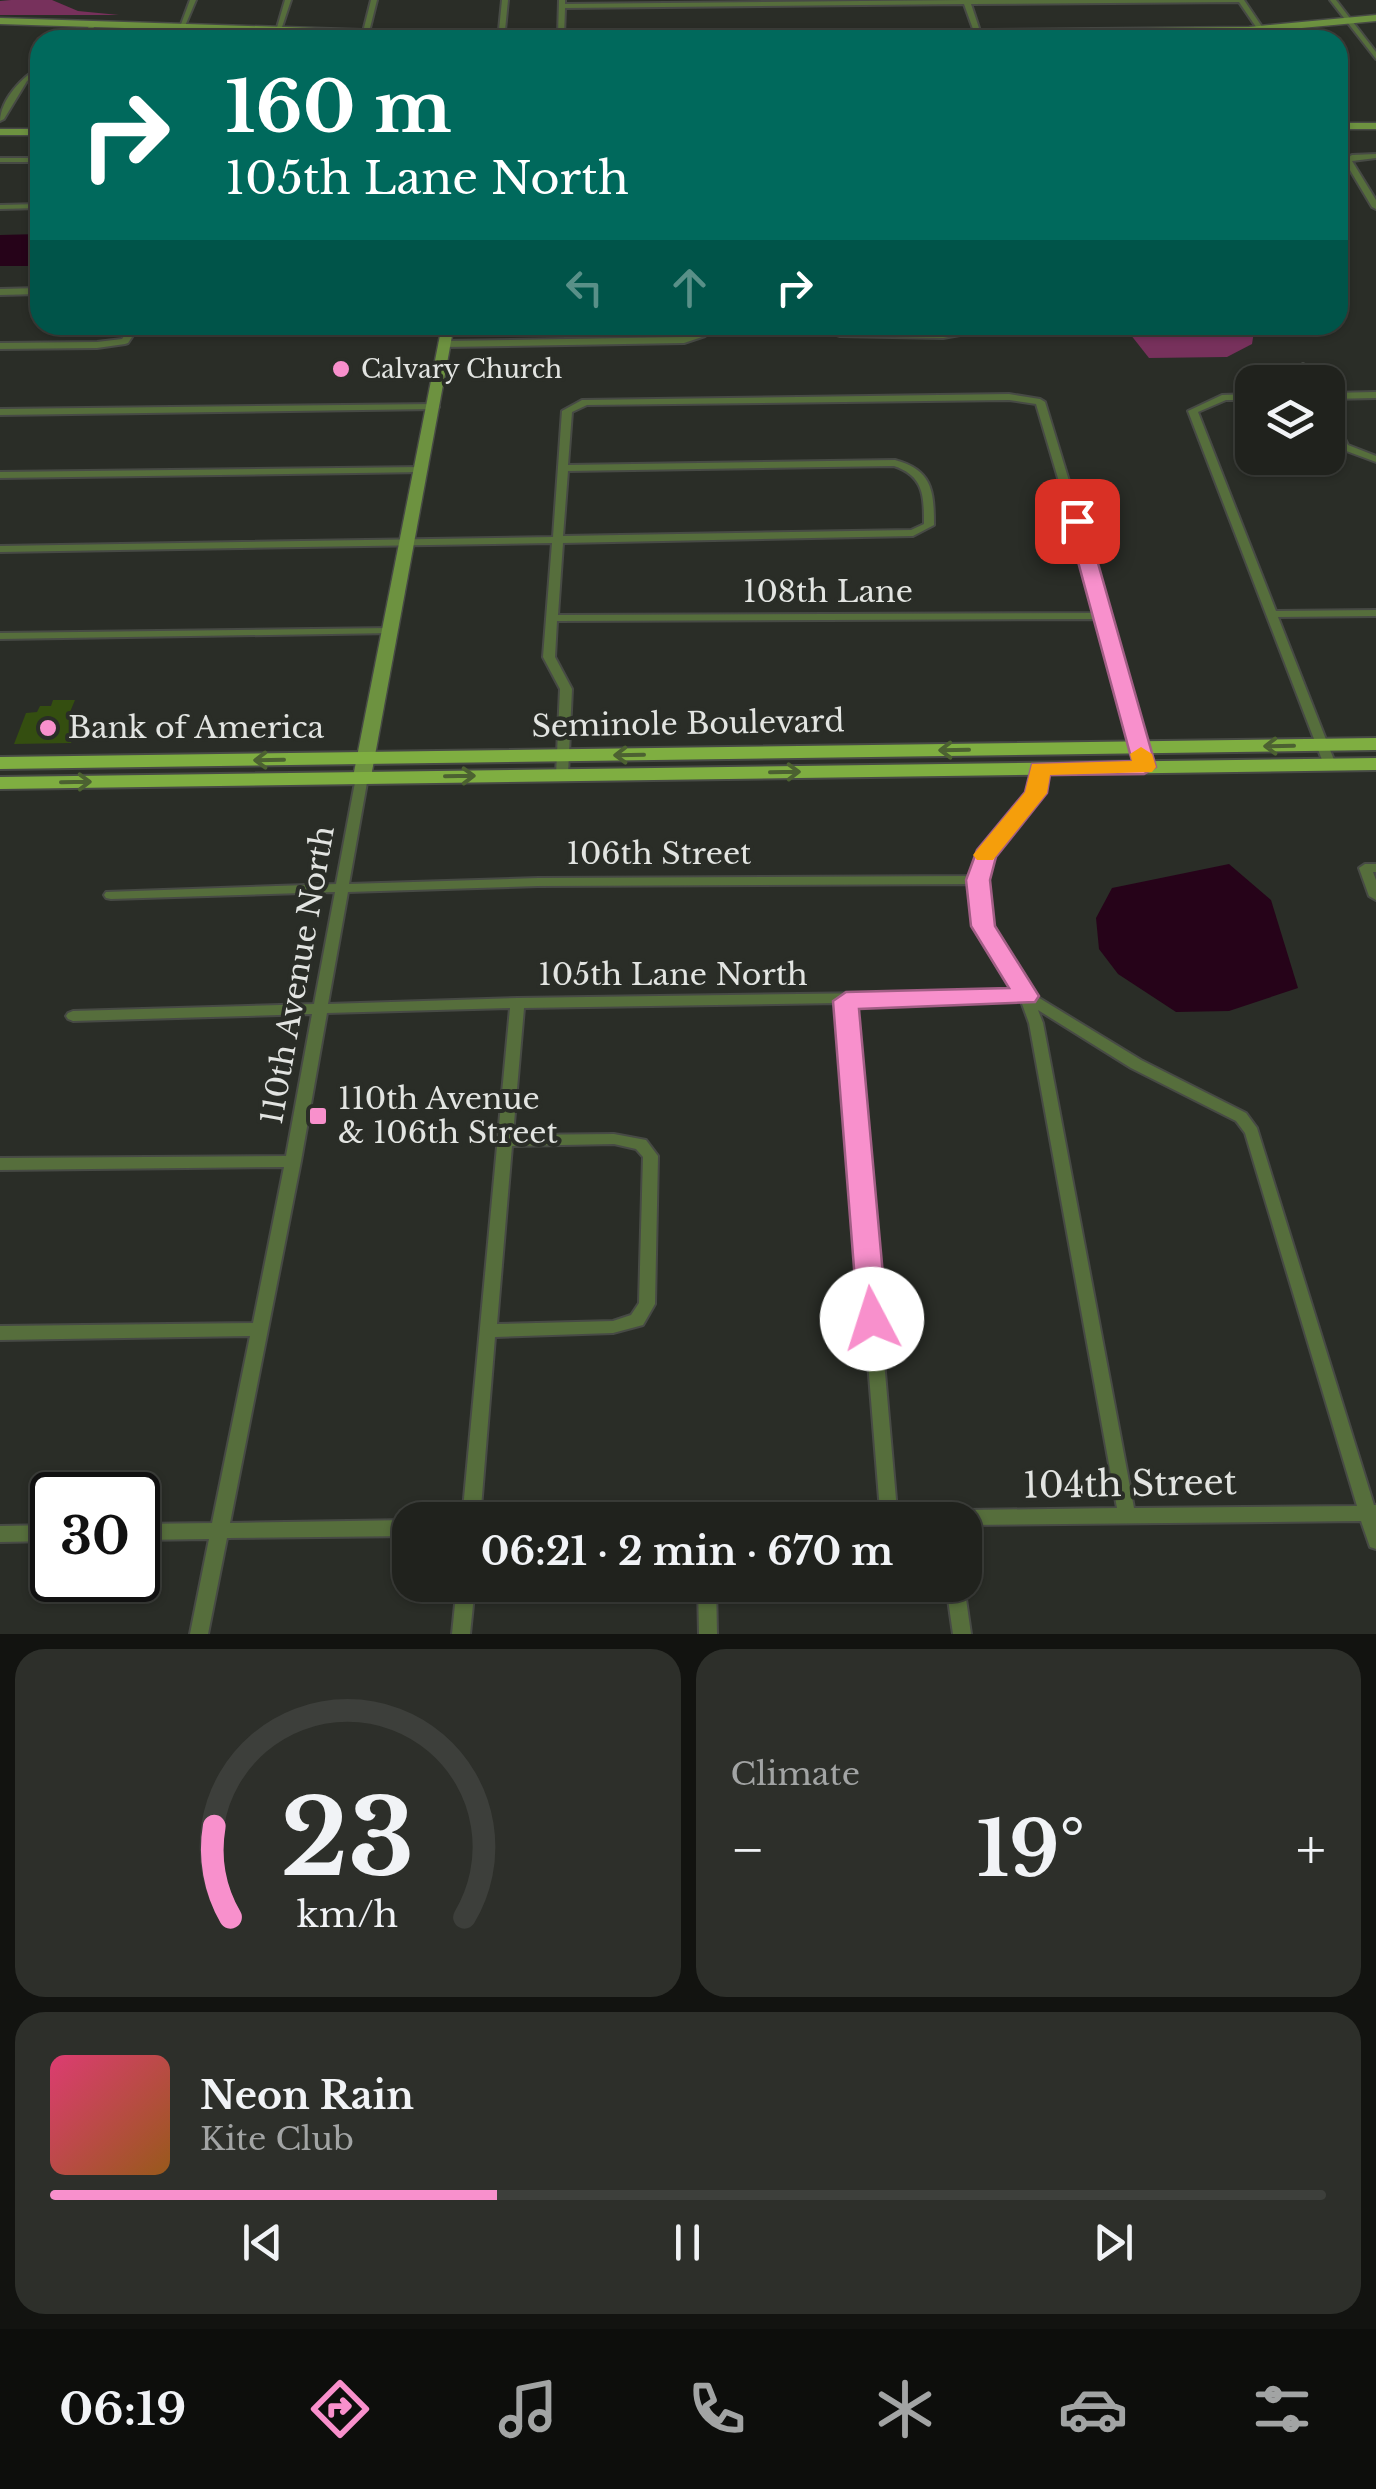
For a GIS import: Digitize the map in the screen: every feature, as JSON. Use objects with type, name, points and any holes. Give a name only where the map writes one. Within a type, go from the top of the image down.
[{"type":"main road","name":"Seminole Boulevard","points":[[1327,755],[1376,744]]},
{"type":"main road","name":"Seminole Boulevard","points":[[0,783],[364,768],[562,765],[1327,755],[1376,764]]},
{"type":"main road","name":"Seminole Boulevard","points":[[562,765],[1040,768],[1142,758]]},
{"type":"main road","name":"Seminole Boulevard","points":[[0,763],[364,768]]},
{"type":"street","points":[[182,26],[193,0]]},
{"type":"street","points":[[0,21],[278,30],[288,0]]},
{"type":"street","points":[[366,30],[374,0]]},
{"type":"street","points":[[502,30],[505,0]]},
{"type":"street","points":[[561,30],[562,3],[1241,0],[1261,29]]},
{"type":"street","points":[[1333,0],[1376,57]]},
{"type":"street","points":[[966,1],[977,30]]},
{"type":"street","points":[[1248,30],[1376,18]]},
{"type":"street","points":[[90,30],[93,24]]},
{"type":"street","points":[[30,76],[24,80],[0,126],[30,128]]},
{"type":"street","points":[[1348,123],[1376,123]]},
{"type":"street","points":[[1376,156],[1352,156],[1348,160],[1376,207]]},
{"type":"street","points":[[0,160],[30,160]]},
{"type":"street","points":[[0,207],[30,206]]},
{"type":"street","points":[[0,292],[30,291]]},
{"type":"street","points":[[0,346],[98,345],[125,340],[129,335]]},
{"type":"street","name":"110th Avenue North","points":[[199,1634],[321,1009],[446,335]]},
{"type":"street","points":[[444,344],[684,340],[699,335]]},
{"type":"street","points":[[1345,396],[1376,395]]},
{"type":"street","points":[[1235,397],[1198,405],[1193,411],[1327,755]]},
{"type":"street","points":[[562,765],[566,689],[549,657],[567,411],[585,402],[1040,402],[1142,758]]},
{"type":"street","points":[[0,412],[434,407]]},
{"type":"street","points":[[1345,447],[1376,460]]},
{"type":"street","points":[[0,549],[913,533],[930,525],[922,476],[915,468],[895,464],[563,468]]},
{"type":"street","points":[[0,475],[422,470]]},
{"type":"street","points":[[1275,614],[1376,613]]},
{"type":"street","name":"108th Lane","points":[[552,618],[1104,616]]},
{"type":"street","points":[[0,636],[391,631]]},
{"type":"street","points":[[1040,768],[1036,793],[985,856],[978,880],[983,926],[1026,996],[1036,1023],[1127,1517]]},
{"type":"street","points":[[1370,868],[1376,896]]},
{"type":"street","name":"106th Street","points":[[110,895],[538,882],[978,880]]},
{"type":"street","points":[[1026,996],[1136,1064],[1240,1117],[1252,1132],[1371,1513],[1376,1540]]},
{"type":"street","name":"105th Lane North","points":[[73,1016],[516,1003],[1026,996]]},
{"type":"street","points":[[846,1001],[888,1502]]},
{"type":"street","points":[[474,1502],[516,1003]]},
{"type":"street","points":[[489,1330],[613,1327],[637,1320],[648,1304],[651,1156],[641,1144],[614,1139],[504,1141]]},
{"type":"street","points":[[0,1164],[292,1161]]},
{"type":"street","points":[[0,1333],[258,1329]]},
{"type":"street","name":"104th Street","points":[[982,1519],[1371,1513]]},
{"type":"street","points":[[160,1532],[392,1528]]},
{"type":"street","points":[[0,1534],[30,1534]]},
{"type":"street","points":[[462,1634],[465,1602]]},
{"type":"street","points":[[707,1602],[708,1634]]},
{"type":"street","points":[[957,1602],[962,1634]]},
{"type":"shaded area","points":[[52,0],[78,11],[119,15],[0,15],[0,1]]},
{"type":"shaded area","points":[[30,234],[30,266],[0,266],[0,235]]},
{"type":"shaded area","points":[[1131,335],[1253,335],[1252,344],[1227,357],[1149,358]]},
{"type":"shaded area","points":[[1229,864],[1271,900],[1298,988],[1229,1011],[1176,1012],[1118,974],[1099,949],[1096,918],[1112,888]]},
{"type":"building","name":"Bank of America","points":[[53,700],[75,700],[70,712],[82,712],[71,743],[14,744],[26,713],[51,706]]},
{"type":"slow traffic","points":[[985,855],[1036,793],[1040,768],[1144,767],[1141,754]]},
{"type":"place","name":"Calvary Church","points":[[341,369]]},
{"type":"place","name":"Bank of America","points":[[48,728]]},
{"type":"place","name":"110th Avenue & 106th Street","points":[[318,1116]]},
{"type":"route","points":[[872,1319],[846,1001],[1026,996],[983,926],[978,880],[985,856],[1036,793],[1040,768],[1144,767],[1077,521]]}]
